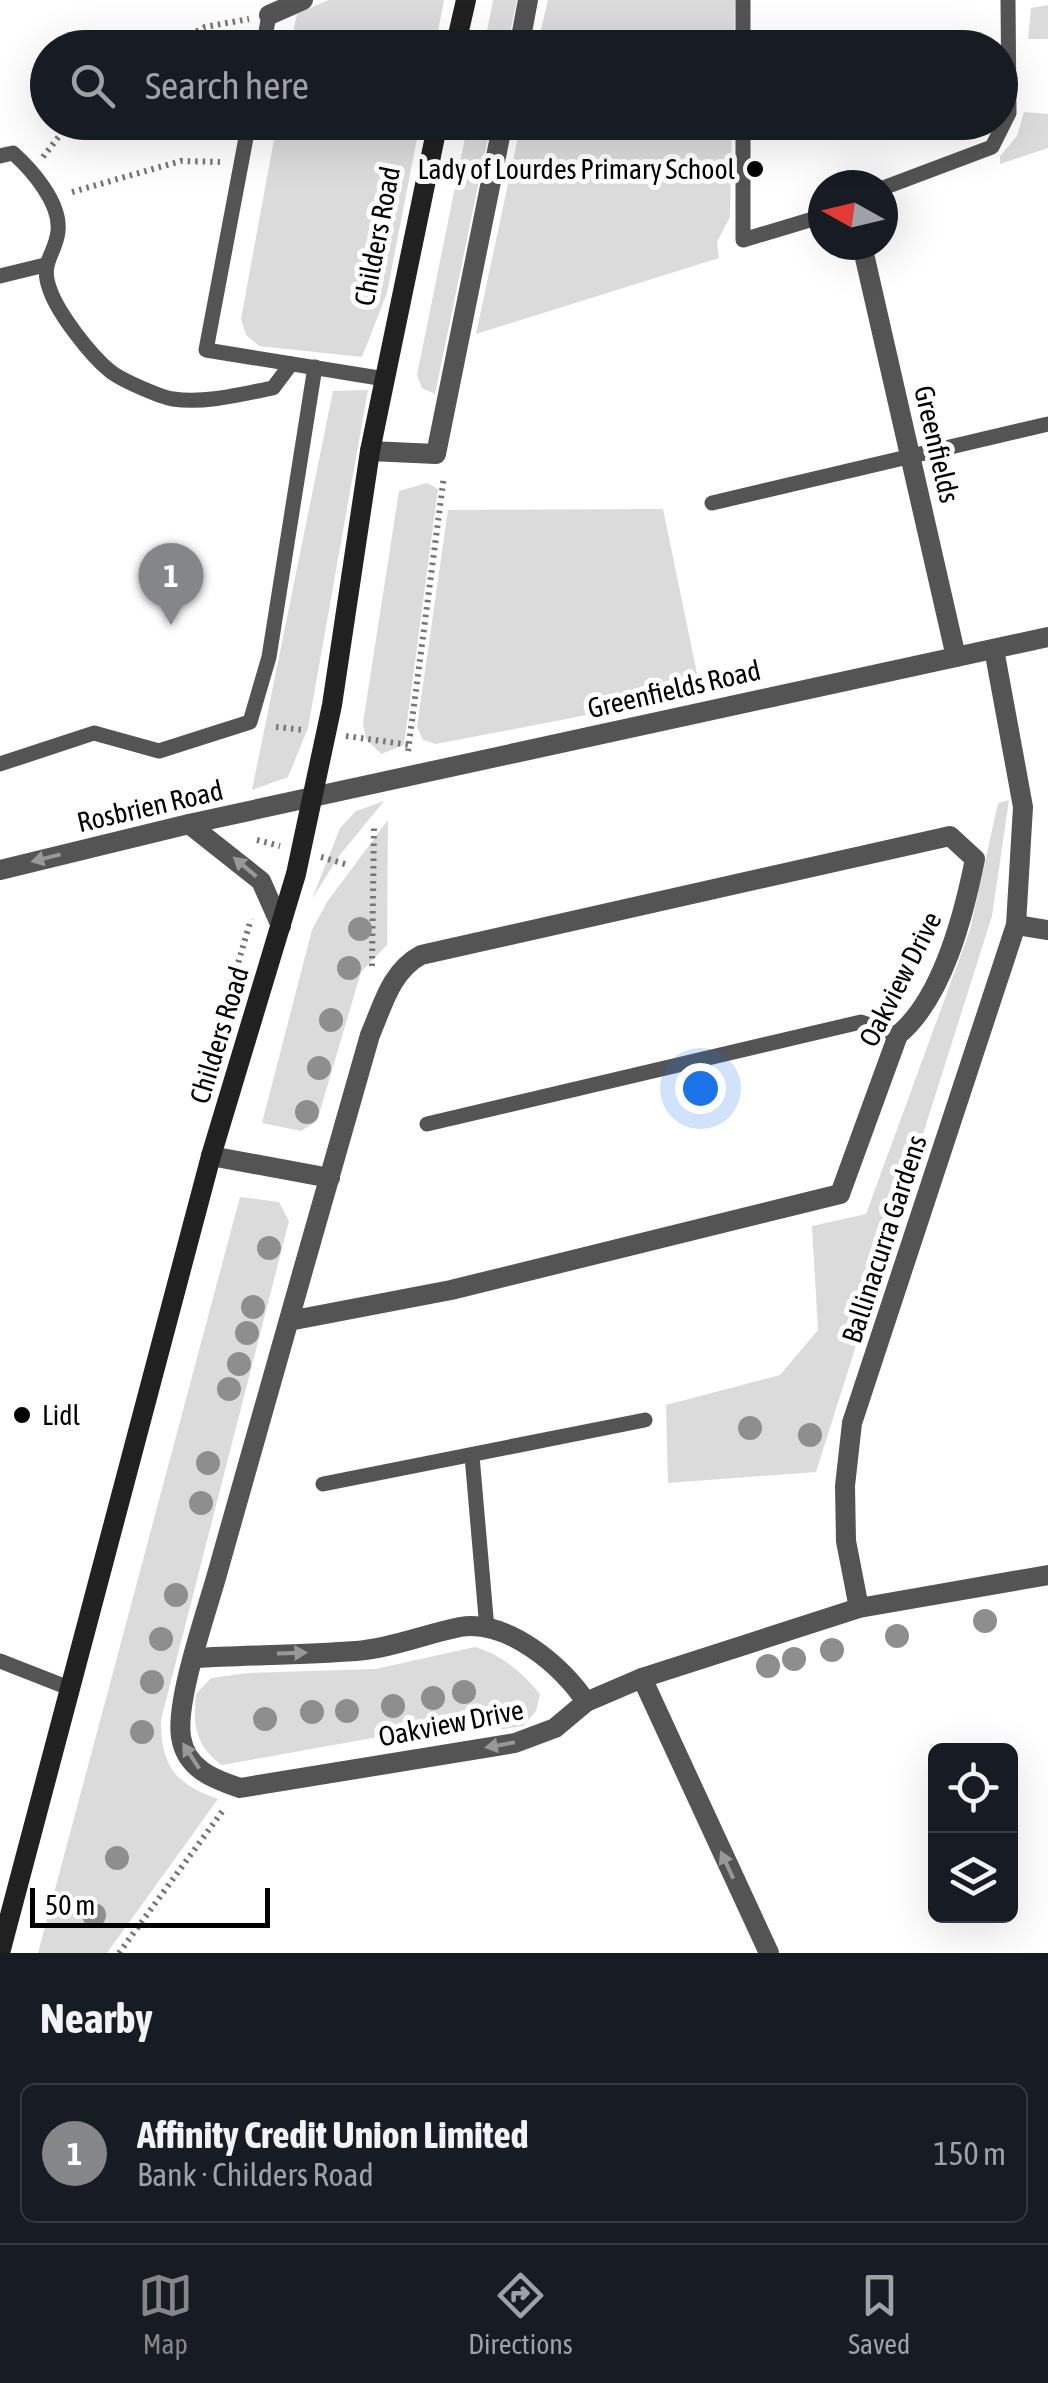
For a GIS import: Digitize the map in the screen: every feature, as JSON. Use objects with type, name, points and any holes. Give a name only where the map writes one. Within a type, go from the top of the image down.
[{"type":"main road","points":[[459,30],[466,0]]},
{"type":"main road","name":"Childers Road","points":[[0,1953],[211,1156],[281,926],[312,798],[332,705],[370,450],[434,140]]},
{"type":"street","points":[[270,15],[303,0]]},
{"type":"street","points":[[522,30],[528,0]]},
{"type":"street","points":[[370,450],[436,454],[500,140]]},
{"type":"street","name":"Greenfields","points":[[866,260],[956,656]]},
{"type":"street","name":"Greenfields Road","points":[[312,798],[1048,636]]},
{"type":"street","name":"Ballinacurra Gardens","points":[[859,1608],[846,1542],[845,1486],[852,1423],[1016,925],[1023,807],[994,649]]},
{"type":"street","name":"Rosbrien Road","points":[[0,870],[312,798]]},
{"type":"street","points":[[189,824],[262,881],[281,926]]},
{"type":"street","name":"Oakview Drive","points":[[288,1320],[451,1290],[840,1194],[898,1035],[917,1019],[962,923],[975,859],[950,836],[421,956],[407,963],[391,984],[370,1035],[288,1320],[194,1658],[180,1711],[182,1740],[192,1764],[213,1779],[240,1788],[515,1743],[555,1728],[586,1702]]},
{"type":"street","points":[[1016,925],[1048,930]]},
{"type":"street","points":[[211,1156],[330,1178]]},
{"type":"street","points":[[194,1658],[358,1651],[464,1626],[524,1641],[576,1686],[586,1702],[642,1678],[859,1608],[1048,1575]]},
{"type":"street","points":[[642,1678],[769,1953]]},
{"type":"lane","points":[[743,0],[743,30]]},
{"type":"lane","points":[[1008,0],[1008,30]]},
{"type":"lane","points":[[267,30],[270,15]]},
{"type":"lane","points":[[246,140],[206,350],[385,379]]},
{"type":"lane","points":[[743,140],[744,240],[808,221]]},
{"type":"lane","points":[[898,182],[992,147],[996,140]]},
{"type":"lane","points":[[0,156],[13,153],[33,171],[50,199],[59,230],[45,265],[50,291],[81,340],[111,373],[172,399],[226,397],[273,388],[291,364]]},
{"type":"lane","points":[[0,276],[45,265]]},
{"type":"lane","points":[[0,764],[94,734],[159,752],[250,722],[269,656],[315,367]]},
{"type":"lane","points":[[712,503],[1048,424]]},
{"type":"lane","points":[[427,1124],[861,1022],[898,1035]]},
{"type":"lane","points":[[323,1484],[645,1420]]},
{"type":"lane","points":[[472,1456],[488,1629]]},
{"type":"lane","points":[[0,1661],[70,1688]]},
{"type":"path","points":[[200,30],[270,15]]},
{"type":"path","points":[[33,171],[56,140]]},
{"type":"path","points":[[83,190],[181,160],[242,163]]},
{"type":"path","points":[[410,745],[444,475],[436,454]]},
{"type":"path","points":[[304,744],[310,712]]},
{"type":"path","name":"Childers Road","points":[[230,993],[262,881],[266,842],[279,805]]},
{"type":"path","points":[[372,966],[374,826]]},
{"type":"path","points":[[119,1953],[230,1801]]},
{"type":"shaded area","points":[[328,0],[444,0],[438,30],[294,30],[297,14]]},
{"type":"shaded area","points":[[493,0],[517,0],[511,30],[487,30]]},
{"type":"shaded area","points":[[548,0],[735,0],[734,30],[541,30]]},
{"type":"shaded area","points":[[1048,5],[1048,39],[1028,39],[1031,8]]},
{"type":"shaded area","points":[[1024,112],[1048,114],[1048,148],[1000,164],[1000,156],[1018,140]]},
{"type":"shaded area","points":[[274,140],[417,140],[387,293],[362,357],[259,346],[246,335],[241,319]]},
{"type":"shaded area","points":[[465,140],[487,140],[435,394],[422,388],[417,375]]},
{"type":"shaded area","points":[[517,140],[732,140],[730,217],[717,242],[719,258],[476,334]]},
{"type":"shaded area","points":[[368,390],[308,728],[288,777],[252,790],[333,391]]},
{"type":"shaded area","points":[[427,483],[438,489],[404,745],[381,754],[366,739],[363,723],[399,491]]},
{"type":"shaded area","points":[[663,509],[701,693],[436,744],[423,740],[417,727],[448,510]]},
{"type":"shaded area","points":[[1009,800],[992,916],[816,1472],[668,1483],[666,1405],[780,1375],[818,1330],[812,1226],[866,1214],[970,930],[998,803]]},
{"type":"shaded area","points":[[384,801],[339,856],[312,899],[340,828],[356,811]]},
{"type":"shaded area","points":[[388,820],[387,945],[361,972],[317,1121],[301,1131],[262,1123],[312,930],[327,902]]},
{"type":"shaded area","points":[[240,1197],[279,1202],[289,1221],[161,1720],[164,1750],[173,1771],[191,1787],[218,1799],[107,1953],[38,1953]]},
{"type":"shaded area","points":[[475,1647],[511,1665],[540,1694],[536,1711],[523,1726],[503,1729],[445,1725],[222,1765],[206,1750],[198,1734],[196,1694],[211,1678],[375,1669]]},
{"type":"place","name":"Lady of Lourdes Primary School","points":[[755,169]]},
{"type":"place","name":"Affinity Credit Union Limited","points":[[171,625]]},
{"type":"place","name":"Lidl","points":[[22,1415]]}]
